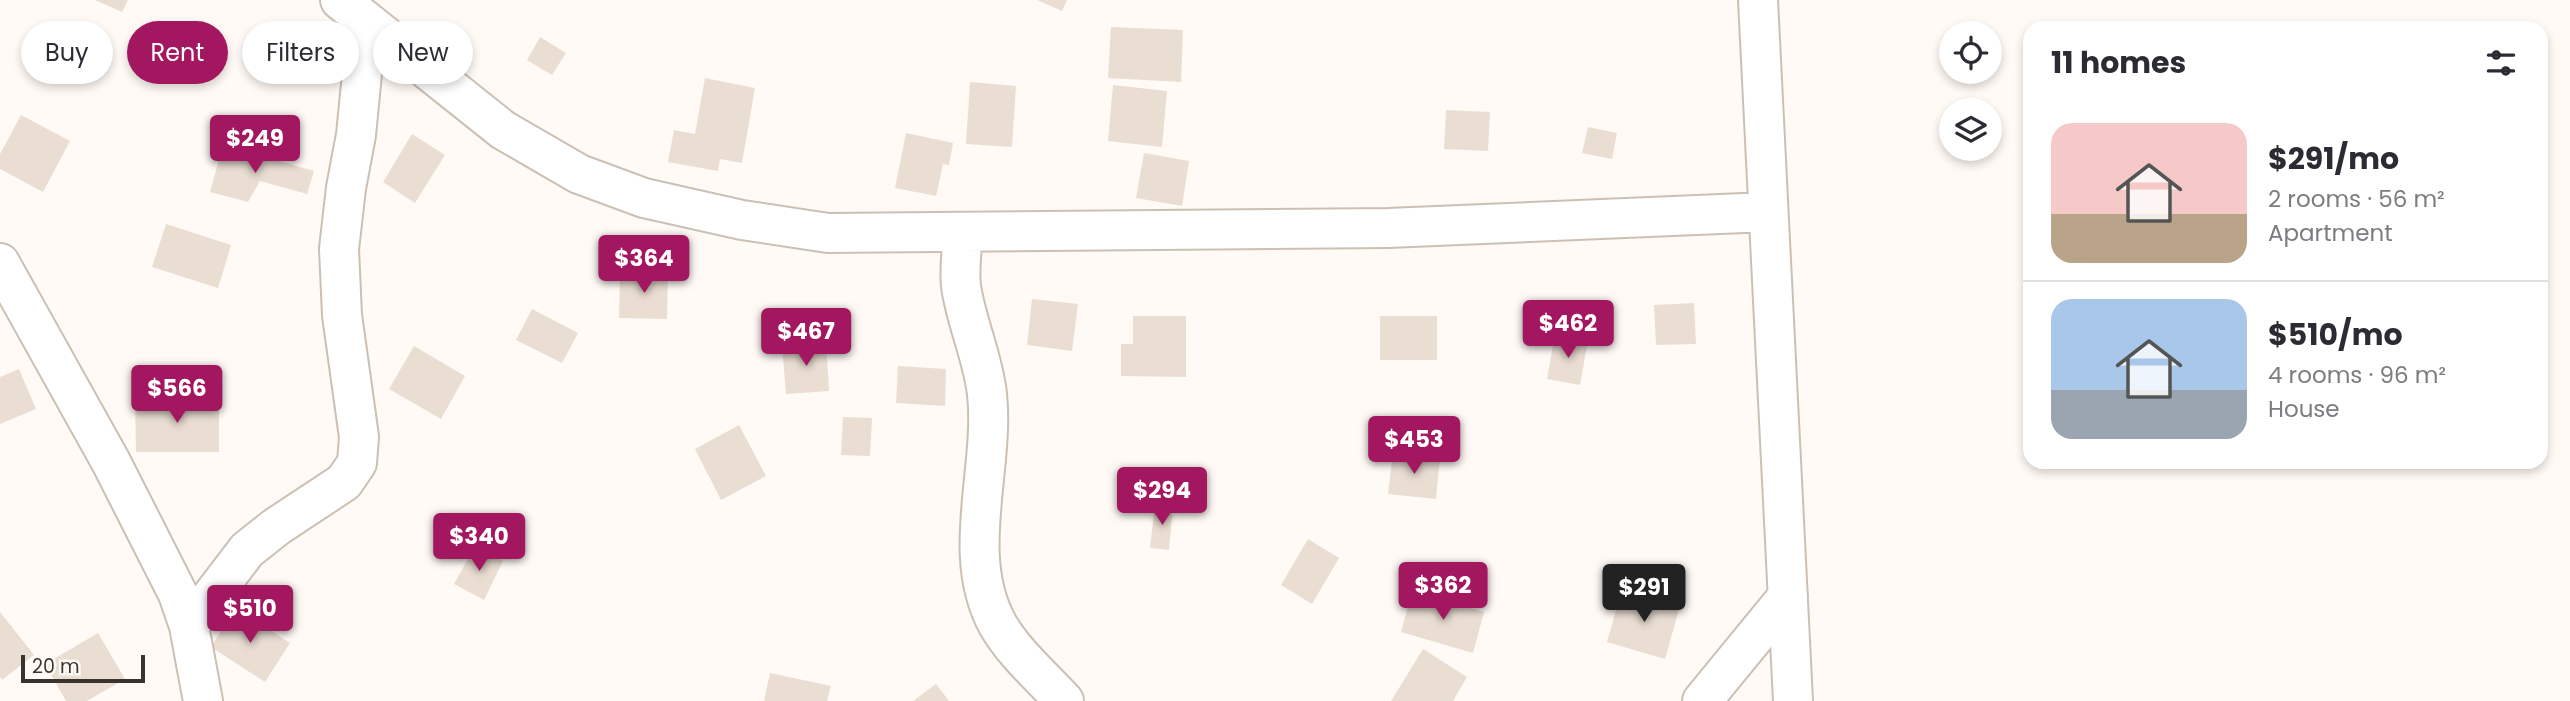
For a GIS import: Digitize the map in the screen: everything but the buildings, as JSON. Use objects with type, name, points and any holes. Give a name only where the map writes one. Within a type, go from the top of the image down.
[{"type":"street","points":[[1758,0],[1793,701]]},
{"type":"street","points":[[354,11],[503,130],[579,174],[644,198],[743,220],[828,233],[1388,228],[1768,212]]},
{"type":"street","points":[[189,626],[247,550],[276,527],[344,482],[357,463],[359,438],[342,315],[339,248],[356,135],[354,11]]},
{"type":"street","points":[[963,232],[960,281],[987,394],[988,421],[981,529],[981,571],[987,602],[1005,635],[1064,701]]},
{"type":"street","points":[[0,263],[111,462],[178,594],[189,626],[203,701]]},
{"type":"street","points":[[1702,701],[1788,596]]}]
